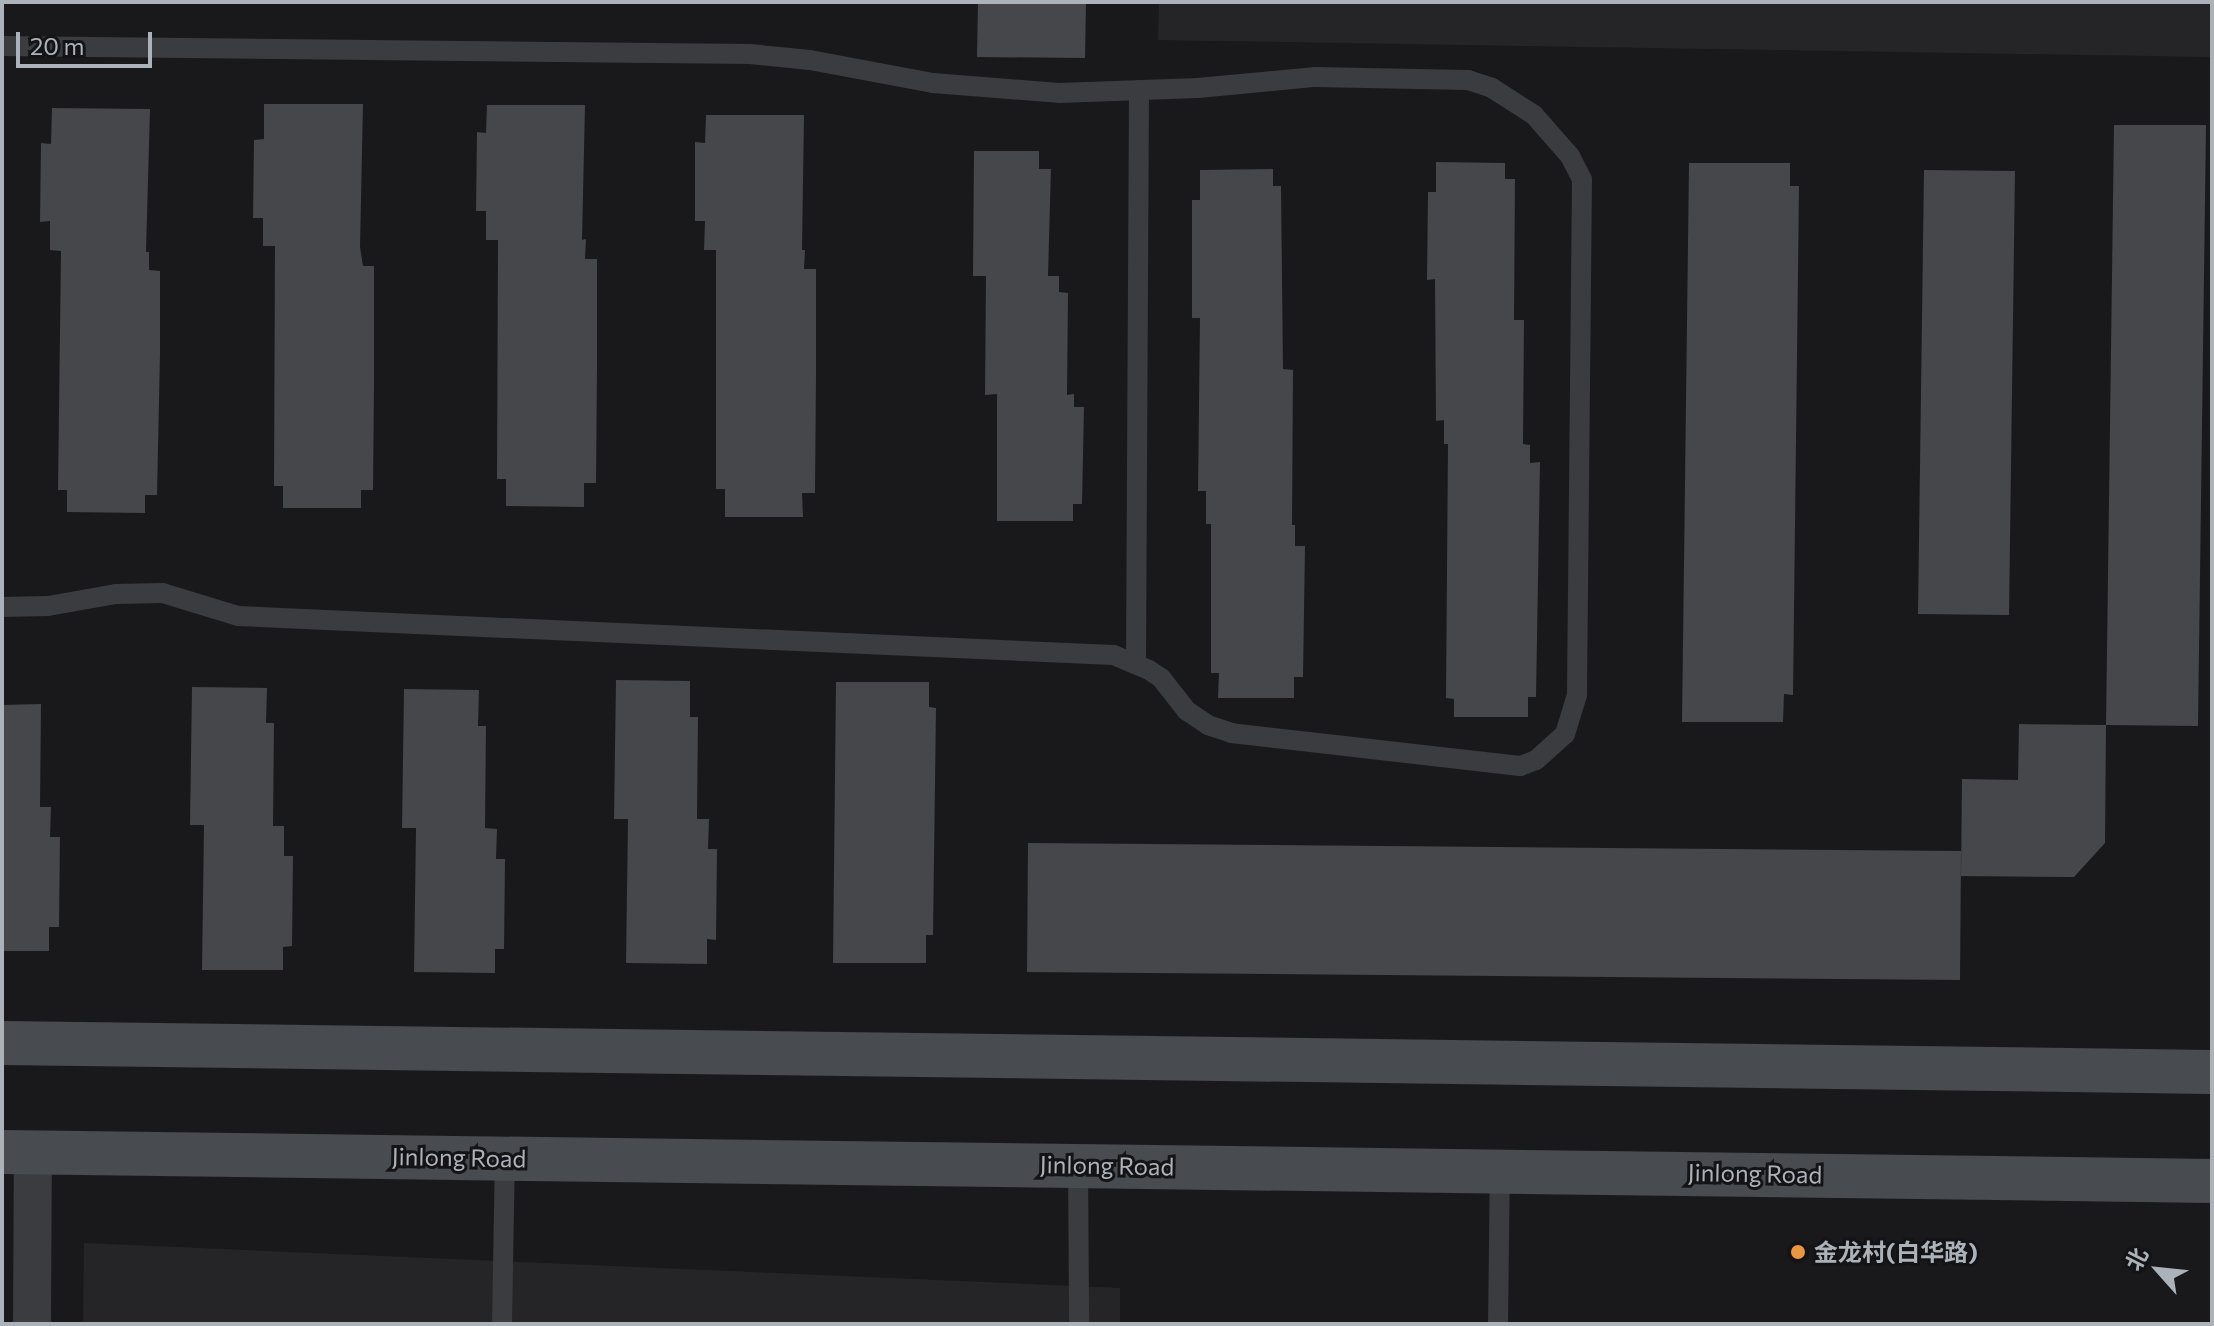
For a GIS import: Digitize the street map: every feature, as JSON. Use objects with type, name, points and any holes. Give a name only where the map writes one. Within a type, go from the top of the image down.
[{"type":"main road","points":[[2,1043],[2212,1072]]},
{"type":"main road","name":"Jinlong Road","points":[[18,1152],[1500,1169],[2212,1181]]},
{"type":"street","points":[[18,1152],[32,1324]]},
{"type":"lane","points":[[2,46],[750,54],[810,60],[933,83],[1059,93],[1315,77],[1468,80],[1514,100],[1553,134],[1582,180],[1577,695],[1574,715],[1565,734],[1551,750],[1520,766],[1232,733],[1208,725],[1187,711],[1161,678],[1136,662],[1113,655],[998,647],[238,616],[163,593],[116,594],[48,606],[2,607]]},
{"type":"lane","points":[[1136,662],[1139,90]]},
{"type":"lane","points":[[502,1324],[505,1158]]},
{"type":"lane","points":[[1078,1164],[1079,1324]]},
{"type":"lane","points":[[1498,1324],[1500,1169]]},
{"type":"shaded area","points":[[1159,2],[2212,2],[2212,57],[1158,40]]},
{"type":"shaded area","points":[[84,1243],[1120,1288],[1120,1324],[83,1324]]},
{"type":"building","points":[[978,2],[1086,2],[1085,58],[977,57]]},
{"type":"building","points":[[264,104],[363,104],[360,247],[363,266],[374,266],[374,383],[373,490],[361,490],[361,508],[283,508],[283,486],[274,486],[275,246],[263,246],[263,218],[253,218],[254,140],[264,139]]},
{"type":"building","points":[[487,105],[585,105],[582,240],[586,239],[585,259],[597,259],[597,368],[596,483],[584,483],[584,507],[506,506],[506,479],[497,479],[498,240],[486,240],[486,211],[476,211],[477,132],[486,133]]},
{"type":"building","points":[[52,108],[150,109],[146,252],[149,252],[149,270],[160,271],[160,354],[157,495],[145,495],[145,513],[67,512],[67,490],[58,490],[61,251],[50,250],[50,221],[40,222],[41,143],[51,144]]},
{"type":"building","points":[[706,115],[804,115],[802,250],[805,250],[804,269],[816,269],[816,378],[815,493],[802,493],[803,517],[725,517],[725,489],[716,489],[716,250],[704,250],[705,221],[695,221],[695,142],[705,143]]},
{"type":"building","points":[[2114,125],[2206,125],[2198,726],[2106,725]]},
{"type":"building","points":[[974,151],[1039,151],[1039,169],[1051,169],[1048,276],[1059,276],[1059,292],[1068,293],[1067,395],[1074,394],[1074,407],[1084,407],[1082,504],[1073,504],[1073,521],[997,521],[997,394],[985,395],[986,276],[973,276]]},
{"type":"building","points":[[1436,162],[1505,163],[1505,179],[1515,179],[1514,320],[1524,320],[1523,444],[1530,445],[1530,463],[1540,462],[1536,697],[1528,697],[1528,717],[1454,717],[1454,699],[1446,698],[1448,444],[1444,444],[1444,420],[1436,421],[1435,279],[1427,280],[1428,192],[1436,192]]},
{"type":"building","points":[[1689,163],[1790,163],[1790,186],[1799,186],[1793,695],[1784,694],[1783,722],[1682,722]]},
{"type":"building","points":[[1273,169],[1273,186],[1281,186],[1283,369],[1293,370],[1292,525],[1295,525],[1295,546],[1305,546],[1303,677],[1294,677],[1294,698],[1218,698],[1219,673],[1211,673],[1211,524],[1206,524],[1206,491],[1198,491],[1200,318],[1192,318],[1192,200],[1200,200],[1200,170]]},
{"type":"building","points":[[1924,170],[2015,171],[2009,615],[1918,614]]},
{"type":"building","points":[[616,680],[690,681],[690,717],[698,717],[697,819],[709,819],[708,849],[717,849],[716,940],[707,939],[707,964],[626,963],[628,819],[614,819]]},
{"type":"building","points":[[836,682],[929,682],[929,707],[936,708],[933,935],[926,935],[926,963],[833,963]]},
{"type":"building","points":[[192,687],[267,688],[266,723],[274,723],[273,826],[284,826],[284,856],[293,856],[292,946],[283,947],[283,970],[202,970],[204,825],[190,825]]},
{"type":"building","points":[[404,689],[479,690],[478,726],[486,726],[485,828],[497,829],[496,859],[505,859],[504,949],[495,949],[495,973],[414,972],[416,828],[402,828]]},
{"type":"building","points":[[41,704],[40,807],[51,807],[50,837],[60,837],[59,927],[49,927],[49,951],[2,951],[2,705]]},
{"type":"building","points":[[2019,724],[2106,725],[2105,843],[2074,877],[1961,876],[1962,779],[2018,780]]},
{"type":"building","points":[[1028,843],[1961,851],[1960,980],[1027,972]]},
{"type":"place","name":"金龙村(白华路)","points":[[1798,1252]]}]
